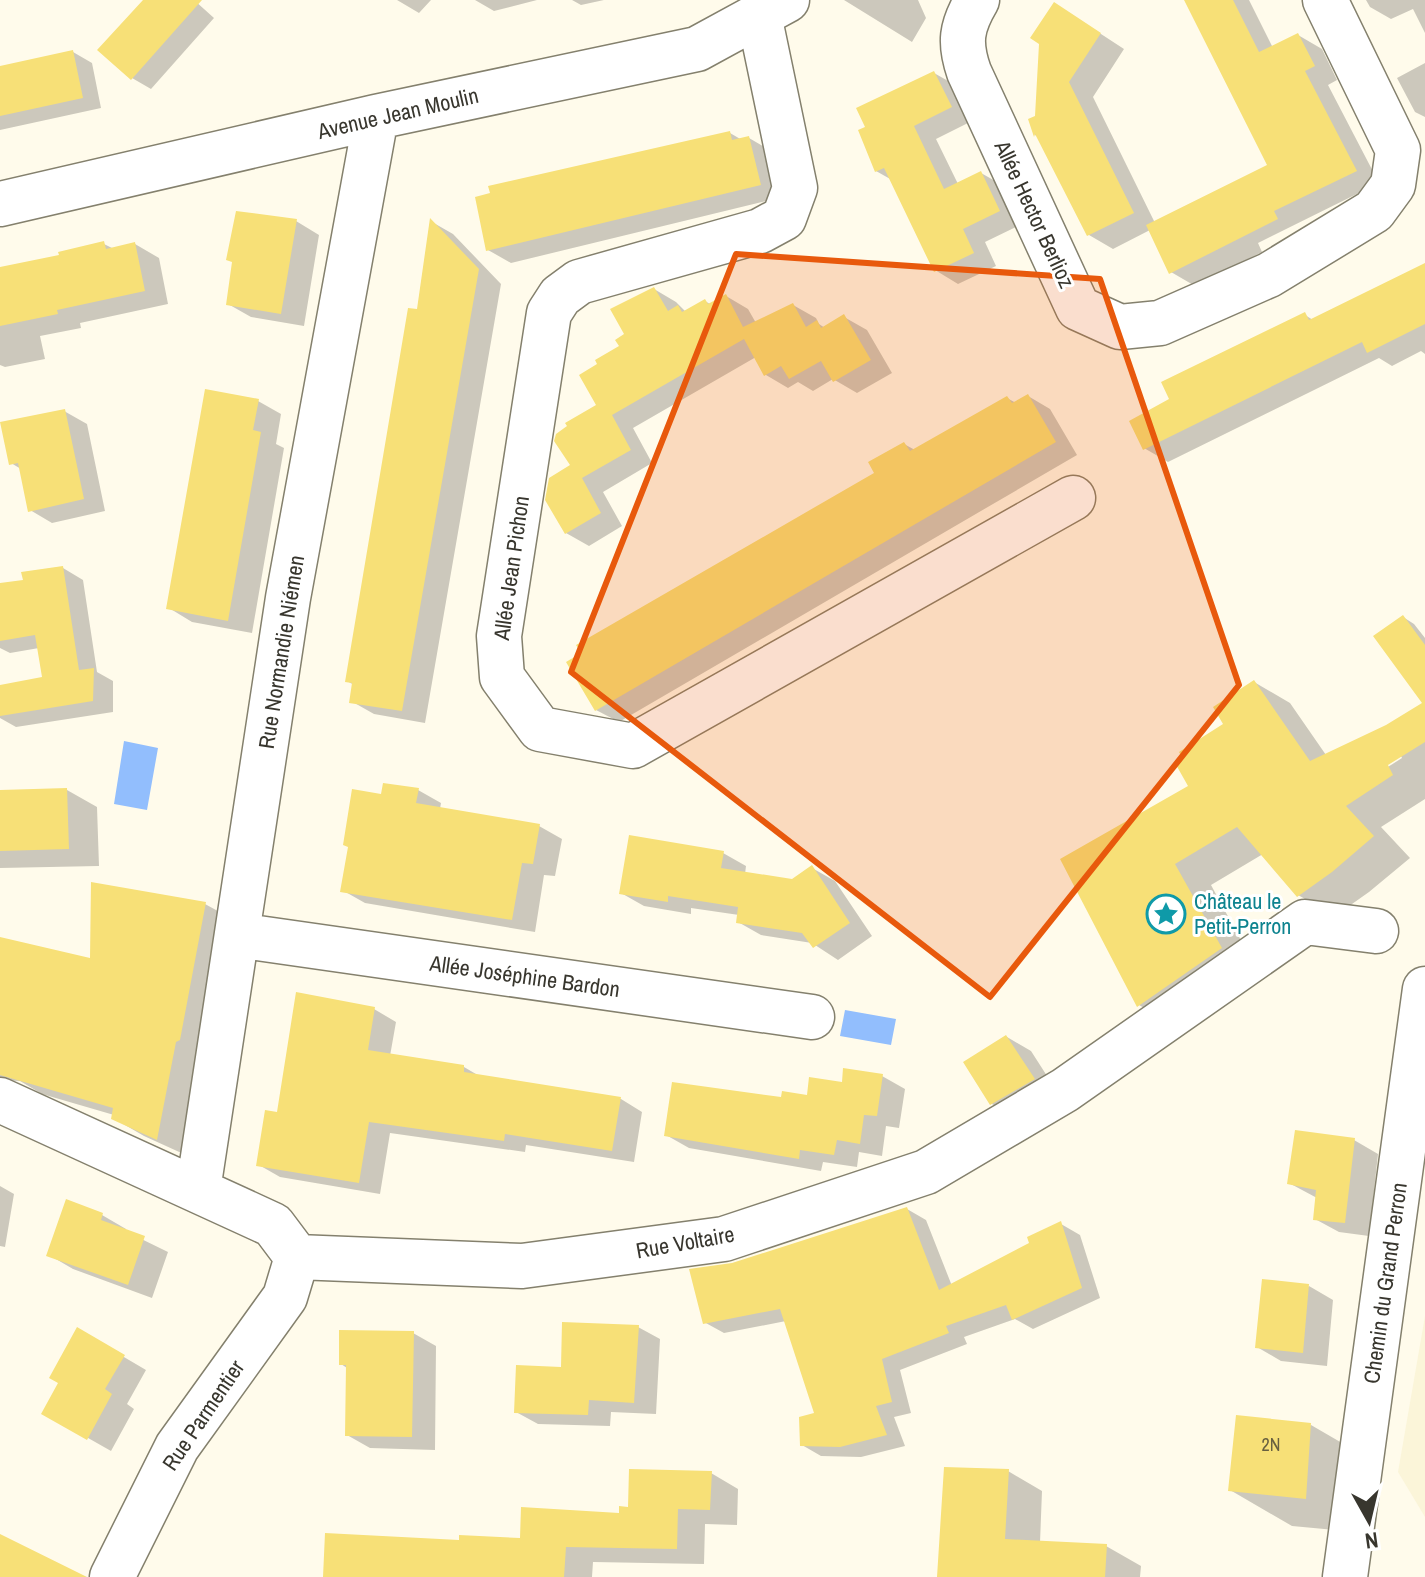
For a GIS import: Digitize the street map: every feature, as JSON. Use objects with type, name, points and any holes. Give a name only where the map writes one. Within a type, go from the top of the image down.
[{"type":"street","name":"Allée Hector Berlioz","points":[[977,0],[967,17],[961,48],[969,72],[1078,308],[1120,327],[1160,323],[1269,275],[1374,211],[1393,185],[1398,150],[1325,0]]},
{"type":"street","name":"Avenue Jean Moulin","points":[[0,204],[376,117],[697,49],[773,8]]},
{"type":"street","name":"Allée Jean Pichon","points":[[773,8],[795,188],[784,218],[760,231],[579,282],[560,296],[549,313],[499,636],[502,677],[540,729],[633,746],[1073,498]]},
{"type":"street","name":"Rue Normandie Niémen","points":[[198,1190],[288,598],[376,117]]},
{"type":"street","name":"Rue Voltaire","points":[[297,1257],[522,1266],[724,1239],[926,1172],[1065,1090],[1305,922],[1376,931]]},
{"type":"street","name":"Allée Joséphine Bardon","points":[[237,935],[812,1017]]},
{"type":"street","name":"Chemin du Grand Perron","points":[[1345,1577],[1425,989]]},
{"type":"street","points":[[0,1100],[273,1225],[297,1257]]},
{"type":"street","name":"Rue Parmentier","points":[[112,1577],[177,1447],[285,1297],[297,1257]]},
{"type":"highlighted area","points":[[736,254],[1100,279],[1239,685],[990,997],[571,672]]},
{"type":"shaded area","points":[[1425,1316],[1425,1517],[1398,1472]]},
{"type":"water","points":[[124,741],[158,748],[147,810],[114,804]]},
{"type":"water","points":[[845,1010],[896,1019],[891,1045],[840,1036]]},
{"type":"building","points":[[143,0],[202,0],[131,80],[97,50]]},
{"type":"building","points":[[1184,0],[1233,0],[1259,52],[1298,33],[1315,66],[1305,71],[1357,171],[1274,211],[1278,219],[1169,274],[1146,225],[1267,165]]},
{"type":"building","points":[[1054,2],[1101,33],[1069,82],[1134,213],[1087,236],[1035,134],[1034,137],[1028,119],[1035,116],[1039,44],[1030,38]]},
{"type":"building","points":[[73,50],[83,98],[0,116],[0,66]]},
{"type":"building","points":[[934,71],[952,107],[914,126],[944,189],[981,171],[1000,211],[963,229],[974,253],[934,272],[884,168],[875,172],[858,130],[865,127],[856,108]]},
{"type":"building","points":[[730,131],[732,140],[749,136],[761,185],[486,251],[475,197],[490,193],[488,186]]},
{"type":"building","points":[[236,211],[297,219],[281,314],[226,305],[232,262],[226,260]]},
{"type":"building","points":[[430,218],[479,269],[402,711],[349,703],[352,683],[345,682],[408,308],[417,309]]},
{"type":"building","points":[[104,241],[106,249],[135,242],[145,291],[0,326],[0,267],[59,255],[58,252]]},
{"type":"building","points":[[1425,263],[1425,324],[1367,353],[1362,342],[1143,450],[1129,421],[1169,399],[1161,382],[1305,312],[1309,320]]},
{"type":"building","points":[[654,287],[668,311],[678,305],[682,312],[705,299],[708,304],[726,294],[743,327],[793,303],[806,327],[817,320],[821,328],[844,314],[871,360],[833,382],[821,361],[789,379],[781,366],[764,376],[744,339],[612,415],[631,450],[582,478],[601,513],[565,534],[545,500],[549,478],[570,465],[554,441],[556,434],[567,426],[565,423],[596,405],[579,375],[597,364],[595,360],[619,346],[615,340],[624,334],[610,309]]},
{"type":"building","points":[[205,389],[259,399],[253,430],[261,432],[228,621],[166,609]]},
{"type":"building","points":[[1028,394],[1056,442],[595,711],[566,662],[581,653],[576,645],[874,473],[868,462],[904,442],[910,451],[1007,396],[1012,403]]},
{"type":"building","points":[[65,409],[84,499],[28,512],[18,463],[9,465],[0,422]]},
{"type":"building","points":[[63,566],[79,670],[94,668],[93,701],[0,716],[0,685],[42,677],[35,635],[0,641],[0,583],[23,580],[21,572]]},
{"type":"building","points":[[1403,615],[1425,645],[1425,742],[1388,765],[1393,775],[1346,806],[1374,836],[1297,897],[1237,827],[1175,864],[1222,948],[1137,1007],[1060,859],[1188,786],[1175,763],[1183,759],[1179,752],[1223,724],[1213,707],[1254,680],[1310,761],[1386,725],[1422,703],[1373,636]]},
{"type":"building","points":[[383,783],[419,788],[416,803],[540,824],[533,864],[522,863],[512,920],[340,892],[348,847],[343,845],[352,789],[381,794]]},
{"type":"building","points":[[67,788],[69,849],[0,851],[0,790]]},
{"type":"building","points":[[629,835],[724,851],[721,868],[792,879],[812,865],[850,923],[813,948],[802,933],[736,923],[738,907],[668,896],[668,902],[619,894]]},
{"type":"building","points":[[91,882],[206,902],[157,1140],[111,1119],[113,1108],[0,1075],[0,937],[90,958]]},
{"type":"building","points":[[296,992],[375,1007],[368,1050],[464,1065],[464,1072],[621,1097],[612,1151],[505,1134],[504,1141],[369,1122],[359,1183],[256,1166],[265,1110],[277,1112]]},
{"type":"building","points":[[1006,1035],[1035,1079],[990,1105],[963,1062]]},
{"type":"building","points":[[843,1068],[883,1074],[877,1116],[864,1115],[860,1144],[837,1140],[834,1155],[800,1150],[799,1159],[664,1136],[672,1082],[781,1097],[782,1091],[807,1095],[809,1077],[842,1082]]},
{"type":"building","points":[[1295,1130],[1355,1138],[1345,1223],[1313,1220],[1316,1190],[1287,1184]]},
{"type":"building","points":[[66,1199],[103,1213],[101,1220],[145,1236],[128,1285],[46,1256]]},
{"type":"building","points":[[907,1207],[939,1290],[1029,1243],[1027,1237],[1061,1221],[1082,1288],[1012,1320],[1006,1305],[946,1326],[949,1333],[882,1359],[892,1402],[876,1406],[887,1435],[840,1447],[800,1446],[799,1417],[814,1413],[780,1309],[703,1324],[689,1269],[732,1263]]},
{"type":"building","points":[[1262,1279],[1309,1284],[1303,1353],[1255,1348]]},
{"type":"building","points":[[562,1322],[639,1325],[634,1403],[589,1400],[588,1415],[514,1413],[516,1365],[561,1367]]},
{"type":"building","points":[[77,1327],[125,1355],[105,1389],[112,1394],[87,1440],[41,1414],[58,1383],[49,1378]]},
{"type":"building","points":[[339,1330],[414,1331],[412,1437],[345,1436],[346,1365],[339,1365]]},
{"type":"building","points":[[1236,1415],[1311,1423],[1306,1499],[1228,1491]]},
{"type":"building","points":[[944,1467],[1009,1469],[1005,1539],[1107,1544],[1105,1577],[937,1577]]},
{"type":"building","points":[[629,1469],[712,1471],[710,1510],[678,1509],[677,1549],[566,1547],[564,1577],[323,1577],[325,1533],[459,1540],[459,1535],[520,1538],[521,1507],[619,1513],[619,1506],[628,1507]]},
{"type":"building","points":[[0,1534],[87,1577],[0,1577]]},
{"type":"place","name":"Château le Petit-Perron","points":[[1166,914]]}]
